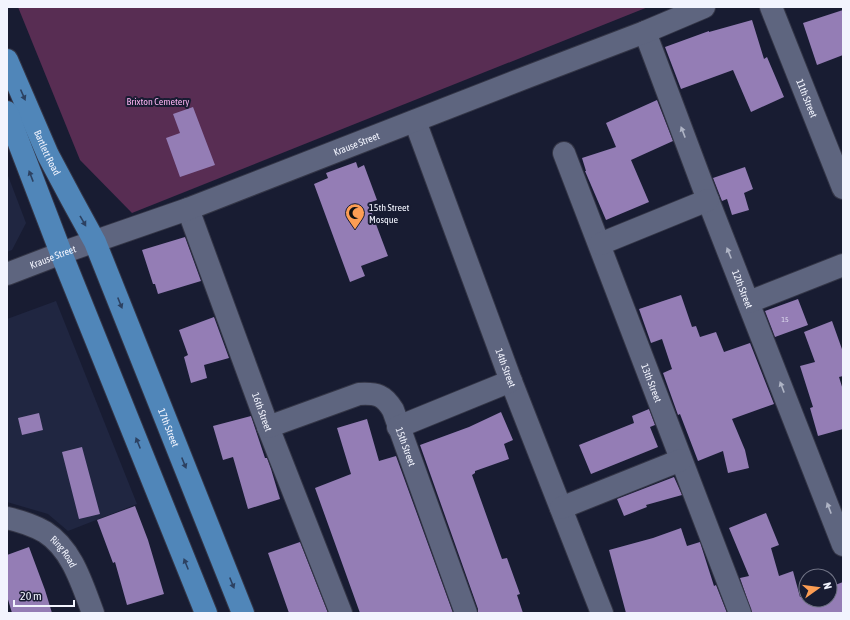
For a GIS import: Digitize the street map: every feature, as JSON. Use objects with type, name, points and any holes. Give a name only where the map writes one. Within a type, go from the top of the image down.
[{"type":"main road","name":"Bartlett Road","points":[[7,60],[48,154],[95,242]]},
{"type":"main road","points":[[7,112],[61,253],[206,613]]},
{"type":"main road","name":"17th Street","points":[[95,242],[244,613]]},
{"type":"street","name":"Krause Street","points":[[7,274],[61,253],[188,209],[645,32],[704,7]]},
{"type":"street","name":"11th Street","points":[[771,7],[843,188]]},
{"type":"street","name":"12th Street","points":[[645,32],[708,200],[843,545]]},
{"type":"street","name":"14th Street","points":[[415,121],[511,382],[602,613]]},
{"type":"street","name":"13th Street","points":[[564,153],[740,613]]},
{"type":"street","points":[[600,244],[708,200]]},
{"type":"street","name":"16th Street","points":[[188,209],[268,426],[341,613]]},
{"type":"street","points":[[749,302],[843,265]]},
{"type":"street","points":[[398,426],[511,382]]},
{"type":"street","name":"15th Street","points":[[268,426],[360,394],[370,393],[382,396],[393,410],[466,613]]},
{"type":"street","points":[[561,508],[681,460]]},
{"type":"street","name":"Ring Road","points":[[7,518],[25,523],[44,531],[55,540],[71,560],[93,613]]},
{"type":"shaded area","points":[[7,173],[26,223],[12,250],[7,252]]},
{"type":"shaded area","points":[[56,301],[137,504],[68,531],[48,514],[7,502],[7,319]]},
{"type":"green space","name":"Brixton Cemetery","points":[[18,7],[648,7],[132,213],[80,160]]},
{"type":"building","points":[[843,10],[843,55],[817,65],[803,23]]},
{"type":"building","points":[[752,20],[764,59],[767,57],[784,97],[751,112],[733,70],[681,89],[665,47],[709,31]]},
{"type":"building","points":[[657,100],[673,141],[631,160],[649,202],[606,220],[585,171],[582,158],[616,147],[606,123]]},
{"type":"building","points":[[193,107],[215,165],[180,177],[166,138],[180,133],[173,114]]},
{"type":"building","name":"15th Street Mosque","points":[[356,162],[358,168],[364,165],[377,200],[368,203],[388,256],[361,266],[365,276],[350,282],[314,184],[328,178],[326,173]]},
{"type":"building","points":[[745,167],[753,189],[744,193],[749,210],[732,215],[727,199],[722,201],[713,178]]},
{"type":"building","points":[[185,237],[201,281],[158,294],[155,284],[153,284],[142,250]]},
{"type":"building","points":[[681,295],[692,327],[696,326],[700,337],[716,332],[724,352],[750,343],[774,404],[732,419],[745,450],[749,468],[728,473],[723,451],[698,461],[680,414],[678,415],[663,373],[672,369],[662,339],[651,343],[639,309]]},
{"type":"building","points":[[798,299],[808,325],[775,337],[765,311]]},
{"type":"building","points":[[214,317],[229,358],[204,365],[207,378],[191,383],[184,357],[188,355],[179,330]]},
{"type":"building","points":[[832,321],[843,352],[843,376],[839,377],[843,390],[843,429],[818,436],[810,408],[813,407],[800,366],[815,362],[804,332]]},
{"type":"building","points":[[649,409],[655,425],[650,427],[658,447],[591,474],[579,445],[634,423],[632,416]]},
{"type":"building","points":[[501,412],[513,440],[504,444],[509,459],[475,471],[472,475],[502,559],[507,558],[520,594],[517,595],[523,613],[478,613],[478,609],[420,445],[469,427]]},
{"type":"building","points":[[39,413],[43,430],[22,435],[18,418]]},
{"type":"building","points":[[251,416],[265,458],[267,458],[271,469],[280,499],[248,509],[233,457],[223,460],[213,426]]},
{"type":"building","points":[[367,419],[379,461],[396,456],[453,613],[360,613],[315,488],[351,474],[337,428]]},
{"type":"building","points":[[82,447],[100,514],[79,519],[62,452]]},
{"type":"building","points":[[674,477],[682,495],[646,505],[647,507],[624,516],[617,499]]},
{"type":"building","points":[[135,506],[148,540],[164,594],[127,605],[115,562],[113,563],[97,520]]},
{"type":"building","points":[[766,513],[779,545],[771,548],[779,576],[793,571],[798,590],[798,608],[838,608],[838,584],[843,582],[843,613],[752,613],[740,578],[749,576],[729,528]]},
{"type":"building","points":[[681,528],[687,546],[700,542],[714,586],[716,585],[727,613],[626,613],[609,550],[653,538]]},
{"type":"building","points":[[300,542],[328,613],[289,613],[268,553]]},
{"type":"building","points":[[29,547],[52,613],[12,613],[7,596],[7,555]]},
{"type":"place","name":"15th Street Mosque","points":[[355,230]]}]
